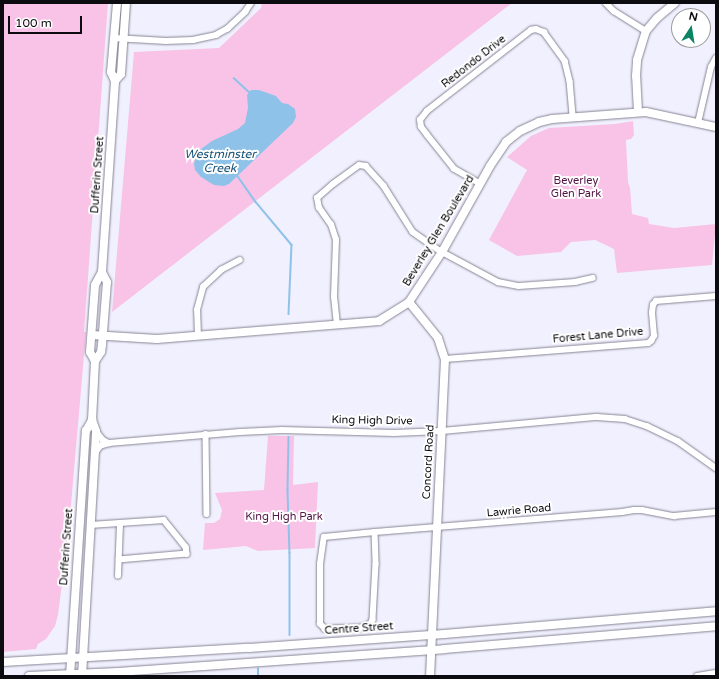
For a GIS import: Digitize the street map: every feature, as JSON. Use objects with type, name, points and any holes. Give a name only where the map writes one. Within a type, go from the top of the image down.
[{"type":"main road","name":"Dufferin Street","points":[[95,361],[90,352],[95,285],[102,272],[115,81],[111,72],[116,3]]},
{"type":"main road","name":"Dufferin Street","points":[[115,81],[121,74],[126,3]]},
{"type":"main road","points":[[638,112],[636,76],[637,60],[646,31],[657,18],[676,3]]},
{"type":"main road","name":"Beverley Glen Boulevard","points":[[92,335],[157,339],[379,321],[409,302],[442,252],[480,184],[506,142],[520,131],[539,122],[573,116],[638,112],[655,113],[716,126]]},
{"type":"main road","name":"Dufferin Street","points":[[70,675],[80,665],[95,454],[96,432],[92,420],[95,361],[101,352],[107,282],[102,272]]},
{"type":"main road","name":"Concord Road","points":[[409,302],[438,338],[445,359],[430,676]]},
{"type":"main road","name":"Dufferin Street","points":[[80,665],[79,533],[86,431],[92,420]]},
{"type":"main road","name":"Centre Street","points":[[3,662],[80,665],[193,652],[432,635],[716,611]]},
{"type":"main road","points":[[80,665],[98,673],[431,650],[716,626]]},
{"type":"main road","name":"Centre Street","points":[[29,676],[70,675],[80,665]]},
{"type":"street","points":[[114,38],[166,42],[186,41],[216,35],[227,29],[245,12],[251,3]]},
{"type":"street","points":[[606,3],[614,11],[646,31]]},
{"type":"street","name":"Redondo Drive","points":[[480,184],[454,169],[424,131],[420,120],[427,111],[531,30],[536,29],[544,32],[565,61],[570,81],[573,116]]},
{"type":"street","points":[[698,123],[711,67],[716,58]]},
{"type":"street","points":[[337,325],[334,298],[336,240],[331,225],[320,208],[317,198],[352,168],[359,165],[366,166],[391,195],[413,232],[442,252],[498,282],[509,286],[575,282],[593,278]]},
{"type":"street","points":[[198,336],[197,310],[203,287],[221,270],[240,260]]},
{"type":"street","name":"Forest Lane Drive","points":[[445,359],[648,343],[654,336],[652,313],[653,305],[656,302],[716,296]]},
{"type":"street","name":"King High Drive","points":[[109,443],[206,434],[282,430],[394,433],[442,431],[596,417],[624,419],[647,426],[678,441],[716,468]]},
{"type":"street","points":[[96,432],[103,440],[109,443]]},
{"type":"street","points":[[206,434],[207,514]]},
{"type":"street","points":[[95,454],[100,446],[109,443]]},
{"type":"street","name":"Lawrie Road","points":[[375,532],[376,564],[374,615],[371,624],[362,628],[328,630],[320,624],[320,564],[324,537],[375,532],[642,510],[674,516],[716,512]]},
{"type":"street","points":[[90,525],[164,520],[186,548],[187,554],[119,560]]},
{"type":"street","points":[[118,576],[120,524]]},
{"type":"street","points":[[697,676],[716,673]]},
{"type":"green space","points":[[3,3],[108,3],[84,332],[86,332],[69,528],[58,615],[55,626],[46,639],[38,644],[36,649],[3,652]]},
{"type":"green space","points":[[262,3],[512,3],[112,312],[134,52],[219,48],[261,8]]},
{"type":"green space","name":"Beverley Glen Park","points":[[633,121],[634,135],[631,139],[626,140],[628,182],[630,188],[632,214],[648,218],[649,224],[674,228],[716,224],[712,265],[617,273],[614,249],[595,240],[571,242],[561,252],[517,256],[489,240],[527,170],[507,157],[531,136],[549,128],[615,124]]},
{"type":"green space","name":"King High Park","points":[[268,436],[294,436],[293,485],[318,482],[315,548],[258,551],[246,546],[203,550],[205,523],[214,523],[220,519],[222,510],[215,493],[264,490]]},
{"type":"water","name":"Westminster Creek","points":[[251,90],[259,90],[276,96],[282,103],[288,104],[295,109],[296,117],[293,123],[229,184],[224,186],[214,185],[201,177],[195,170],[194,164],[197,152],[212,141],[238,129],[245,123],[248,108],[247,95]]},
{"type":"waterway","name":"Westminster Creek","points":[[234,78],[249,92]]},
{"type":"waterway","name":"Westminster Creek","points":[[237,175],[256,202],[292,245],[289,314]]},
{"type":"waterway","name":"Westminster Creek","points":[[289,437],[288,491],[290,635]]},
{"type":"waterway","name":"Westminster Creek","points":[[258,669],[258,676]]}]
